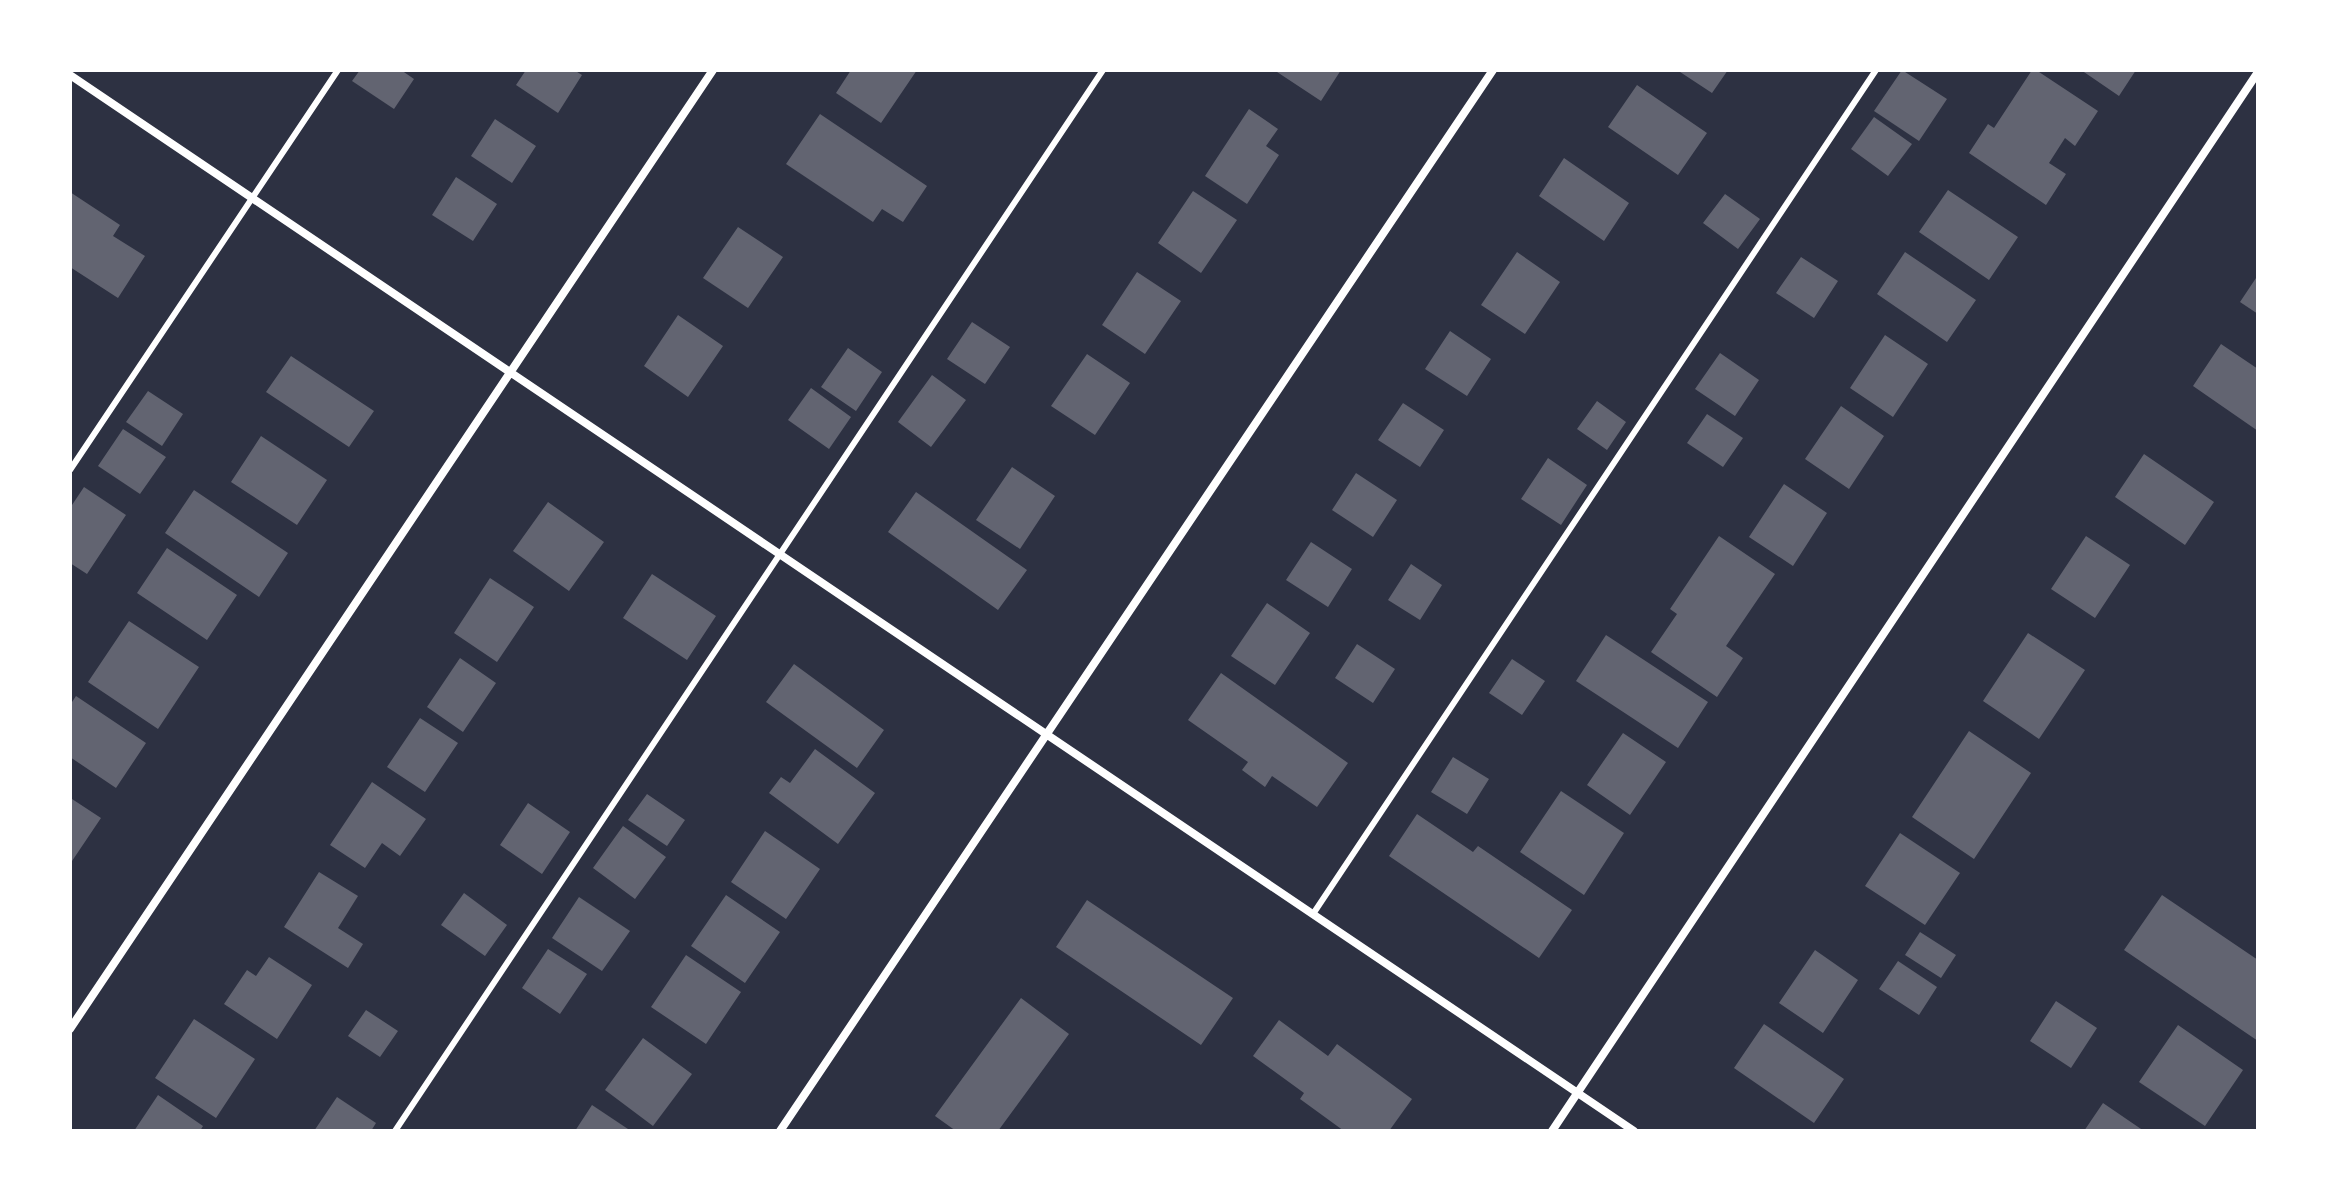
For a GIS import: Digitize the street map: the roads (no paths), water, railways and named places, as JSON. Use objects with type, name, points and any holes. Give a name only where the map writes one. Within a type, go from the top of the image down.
[{"type":"street","points":[[70,1029],[713,70]]},
{"type":"street","points":[[780,1131],[1493,70]]},
{"type":"street","points":[[1552,1131],[2258,72]]},
{"type":"street","points":[[70,75],[1634,1131]]},
{"type":"lane","points":[[70,470],[338,70]]},
{"type":"lane","points":[[395,1131],[1103,70]]},
{"type":"lane","points":[[1313,914],[1876,70]]}]
